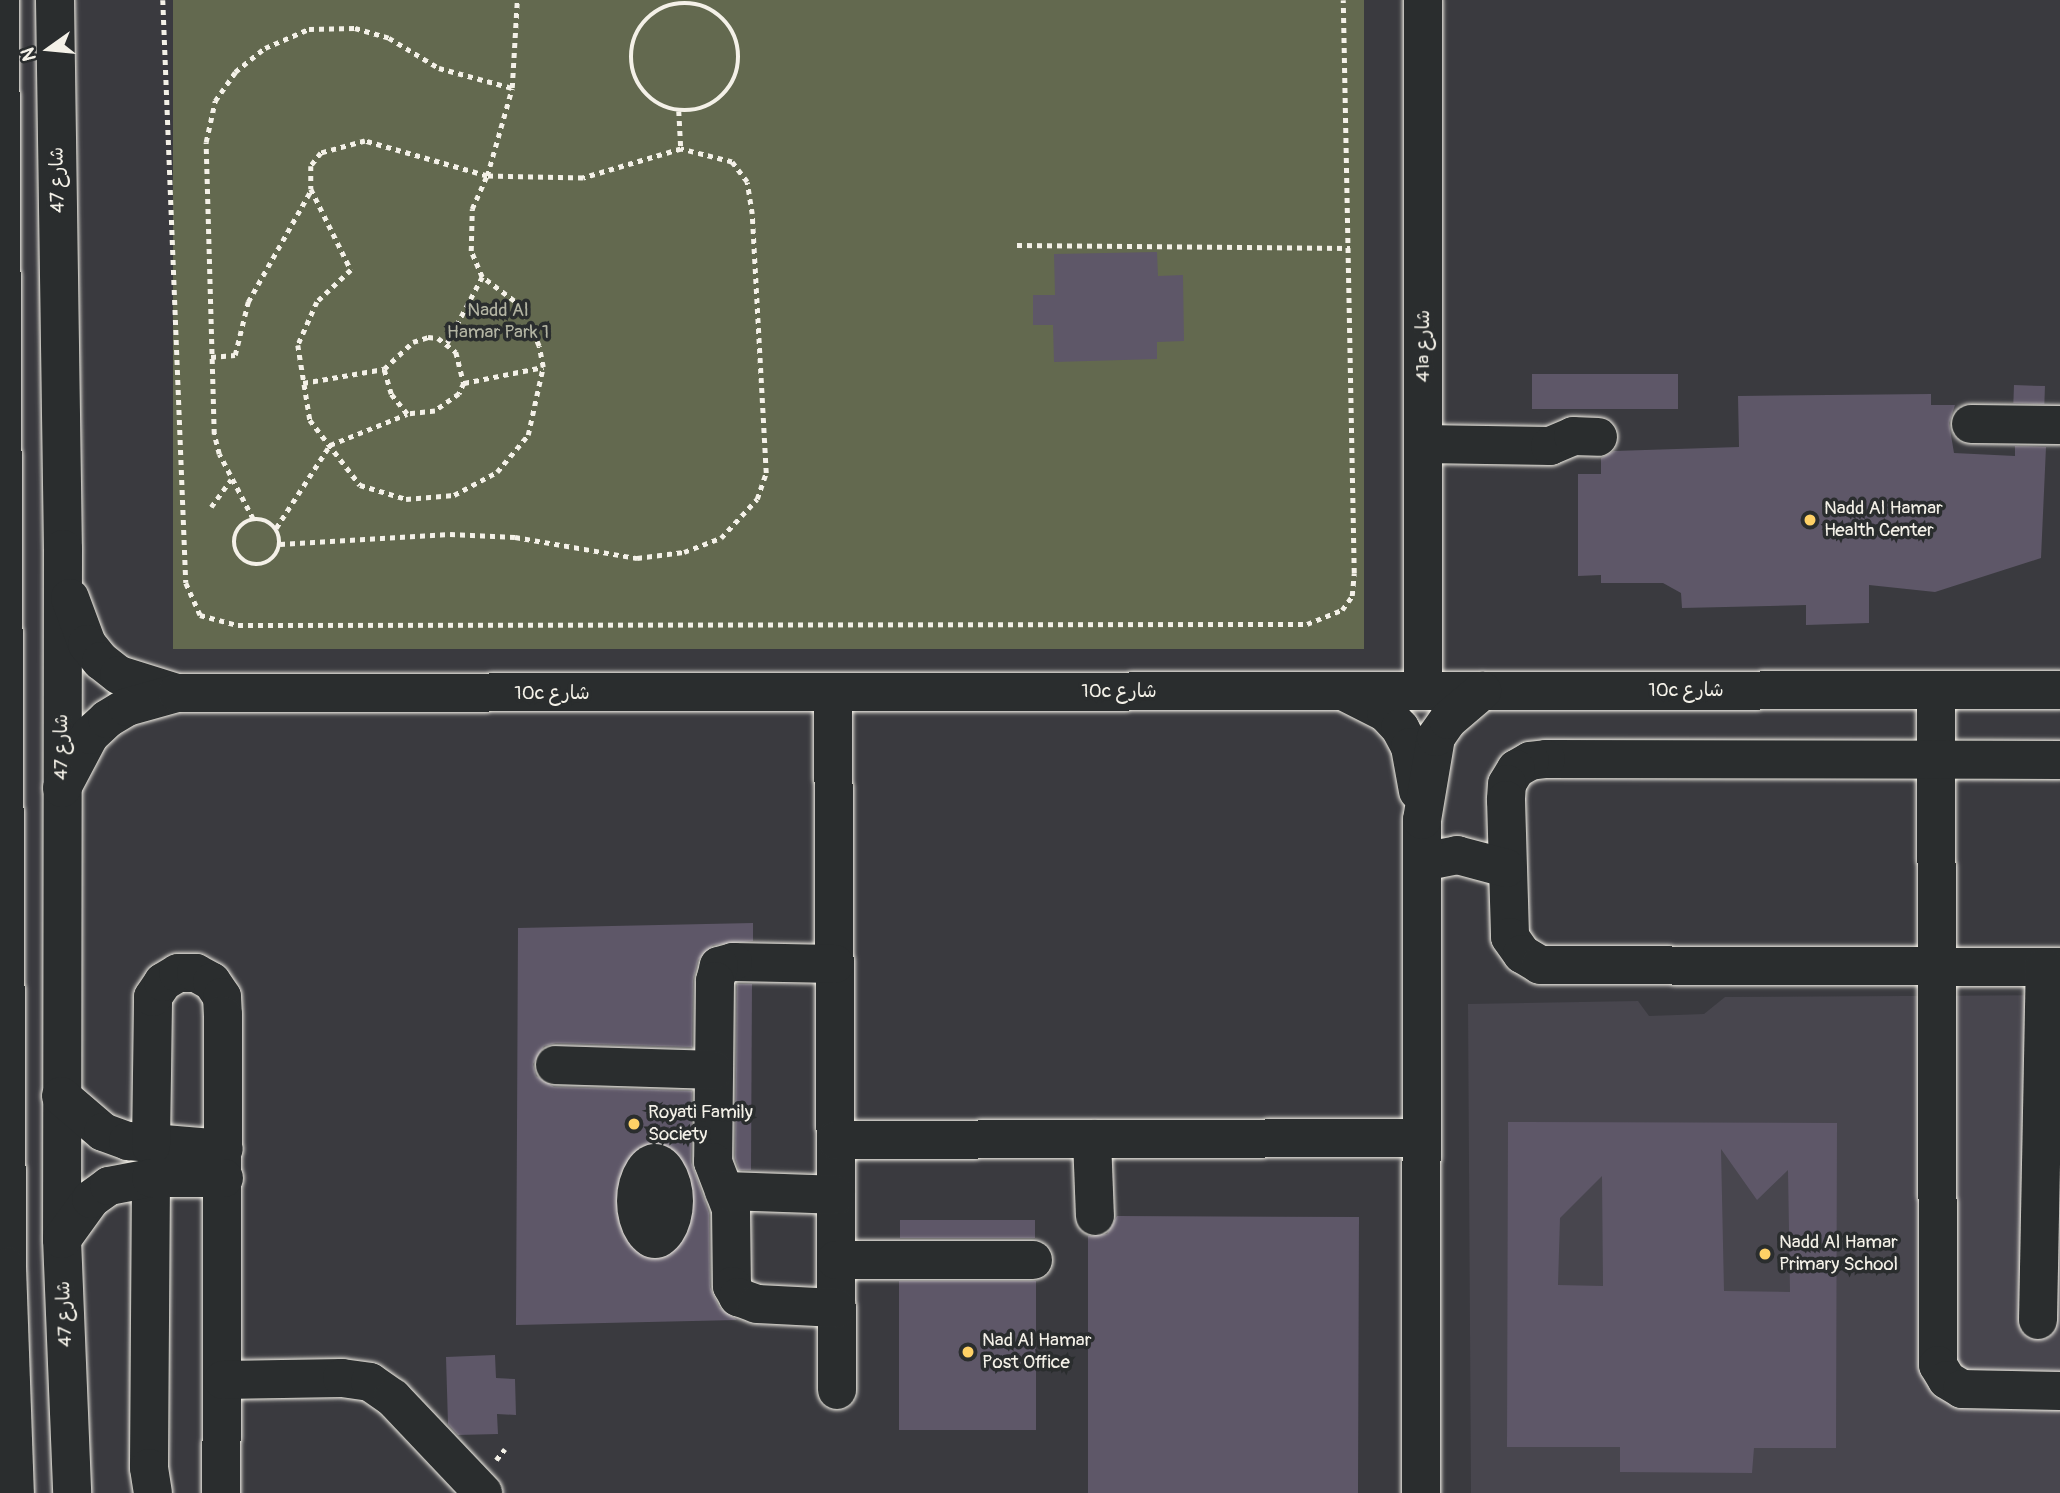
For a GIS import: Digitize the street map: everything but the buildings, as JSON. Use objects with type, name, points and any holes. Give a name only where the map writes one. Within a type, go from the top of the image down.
[{"type":"street","points":[[0,0],[3,1273],[15,1493]]},
{"type":"street","name":"شارع 47","points":[[55,0],[62,574],[62,1239],[72,1493]]},
{"type":"street","name":"41a شارع","points":[[1423,0],[1423,691]]},
{"type":"street","points":[[1972,424],[2060,425]]},
{"type":"street","points":[[1424,432],[1550,446],[1585,437]]},
{"type":"street","name":"10c شارع","points":[[62,574],[77,623],[101,662],[120,675],[177,693]]},
{"type":"street","points":[[1340,690],[1386,713],[1401,728],[1410,747],[1422,820],[1422,1493]]},
{"type":"street","name":"10c شارع","points":[[62,788],[90,735],[107,719],[127,707],[177,693],[2060,690]]},
{"type":"street","points":[[1422,820],[1436,737],[1447,720],[1482,691]]},
{"type":"street","points":[[1936,691],[1938,1365],[1947,1380],[1962,1389],[2060,1391]]},
{"type":"street","points":[[833,694],[837,1391]]},
{"type":"street","points":[[2038,1321],[2052,967],[1936,963],[1539,965],[1521,954],[1510,937],[1506,868],[1507,784],[1516,769],[1530,761],[2060,760]]},
{"type":"street","points":[[1422,862],[1457,855],[1506,868]]},
{"type":"street","points":[[835,964],[733,962],[719,966],[714,1070],[718,1176],[731,1209],[732,1286],[738,1297],[757,1304],[837,1308]]},
{"type":"street","points":[[153,1493],[149,1468],[153,997],[163,982],[178,973],[196,973],[212,982],[222,997],[224,1163],[221,1493]]},
{"type":"street","points":[[555,1065],[714,1070]]},
{"type":"street","points":[[61,1096],[103,1132],[151,1162]]},
{"type":"street","points":[[836,1140],[1420,1138]]},
{"type":"street","points":[[1092,1139],[1095,1216]]},
{"type":"street","points":[[62,1239],[91,1199],[151,1162],[224,1163]]},
{"type":"street","points":[[660,1170],[675,1162],[718,1176],[836,1195]]},
{"type":"street","points":[[836,1260],[1033,1260]]},
{"type":"street","points":[[223,1380],[342,1378],[370,1382],[393,1398],[483,1493]]},
{"type":"path","points":[[163,0],[186,583],[201,615],[216,622],[1291,624],[1327,618],[1342,610],[1352,597],[1354,573],[1350,248],[1343,0]]},
{"type":"path","points":[[253,519],[234,535],[241,558],[265,564],[280,544],[450,534],[515,537],[637,558],[684,552],[721,538],[757,499],[766,472],[752,214],[747,182],[732,162],[681,149],[583,178],[487,176],[420,161],[384,145],[350,142],[321,153],[311,166],[311,189],[351,270],[317,302],[298,345],[310,420],[360,485],[406,499],[454,495],[497,472],[528,435],[543,367],[522,307],[482,277],[471,251],[472,209],[487,176],[512,88],[517,0]]},
{"type":"path","points":[[690,2],[718,13],[733,32],[739,54],[737,70],[722,96],[695,110],[679,111],[651,100],[633,74],[630,59],[637,29],[647,17],[660,8],[690,2]]},
{"type":"path","points":[[276,528],[253,519],[231,479],[214,434],[206,142],[215,101],[235,72],[265,48],[309,29],[355,28],[389,38],[439,68],[512,88]]},
{"type":"path","points":[[679,111],[681,149]]},
{"type":"path","points":[[211,357],[235,355],[248,302],[311,189]]},
{"type":"path","points":[[1017,245],[1350,248]]},
{"type":"path","points":[[447,343],[482,277]]},
{"type":"path","points":[[280,544],[276,528],[330,445],[407,414],[435,411],[459,394],[464,383],[456,352],[447,343],[428,337],[414,342],[384,369],[303,383]]},
{"type":"path","points":[[464,383],[543,367]]},
{"type":"path","points":[[384,369],[391,394],[407,414]]},
{"type":"path","points":[[211,507],[231,479]]},
{"type":"shaded area","name":"Nadd Al Hamar Primary School","points":[[2060,995],[2060,1493],[1471,1493],[1468,1004],[1638,1001],[1649,1016],[1704,1014],[1725,997]]},
{"type":"green space","name":"Nadd Al Hamar Park 1","points":[[173,0],[1364,0],[1364,649],[173,649]]},
{"type":"place","name":"Nadd Al Hamar Health Center","points":[[1810,520]]},
{"type":"place","name":"Royati Family Society","points":[[634,1124]]},
{"type":"place","name":"Nadd Al Hamar Primary School","points":[[1765,1254]]},
{"type":"place","name":"Nad Al Hamar Post Office","points":[[968,1352]]}]
